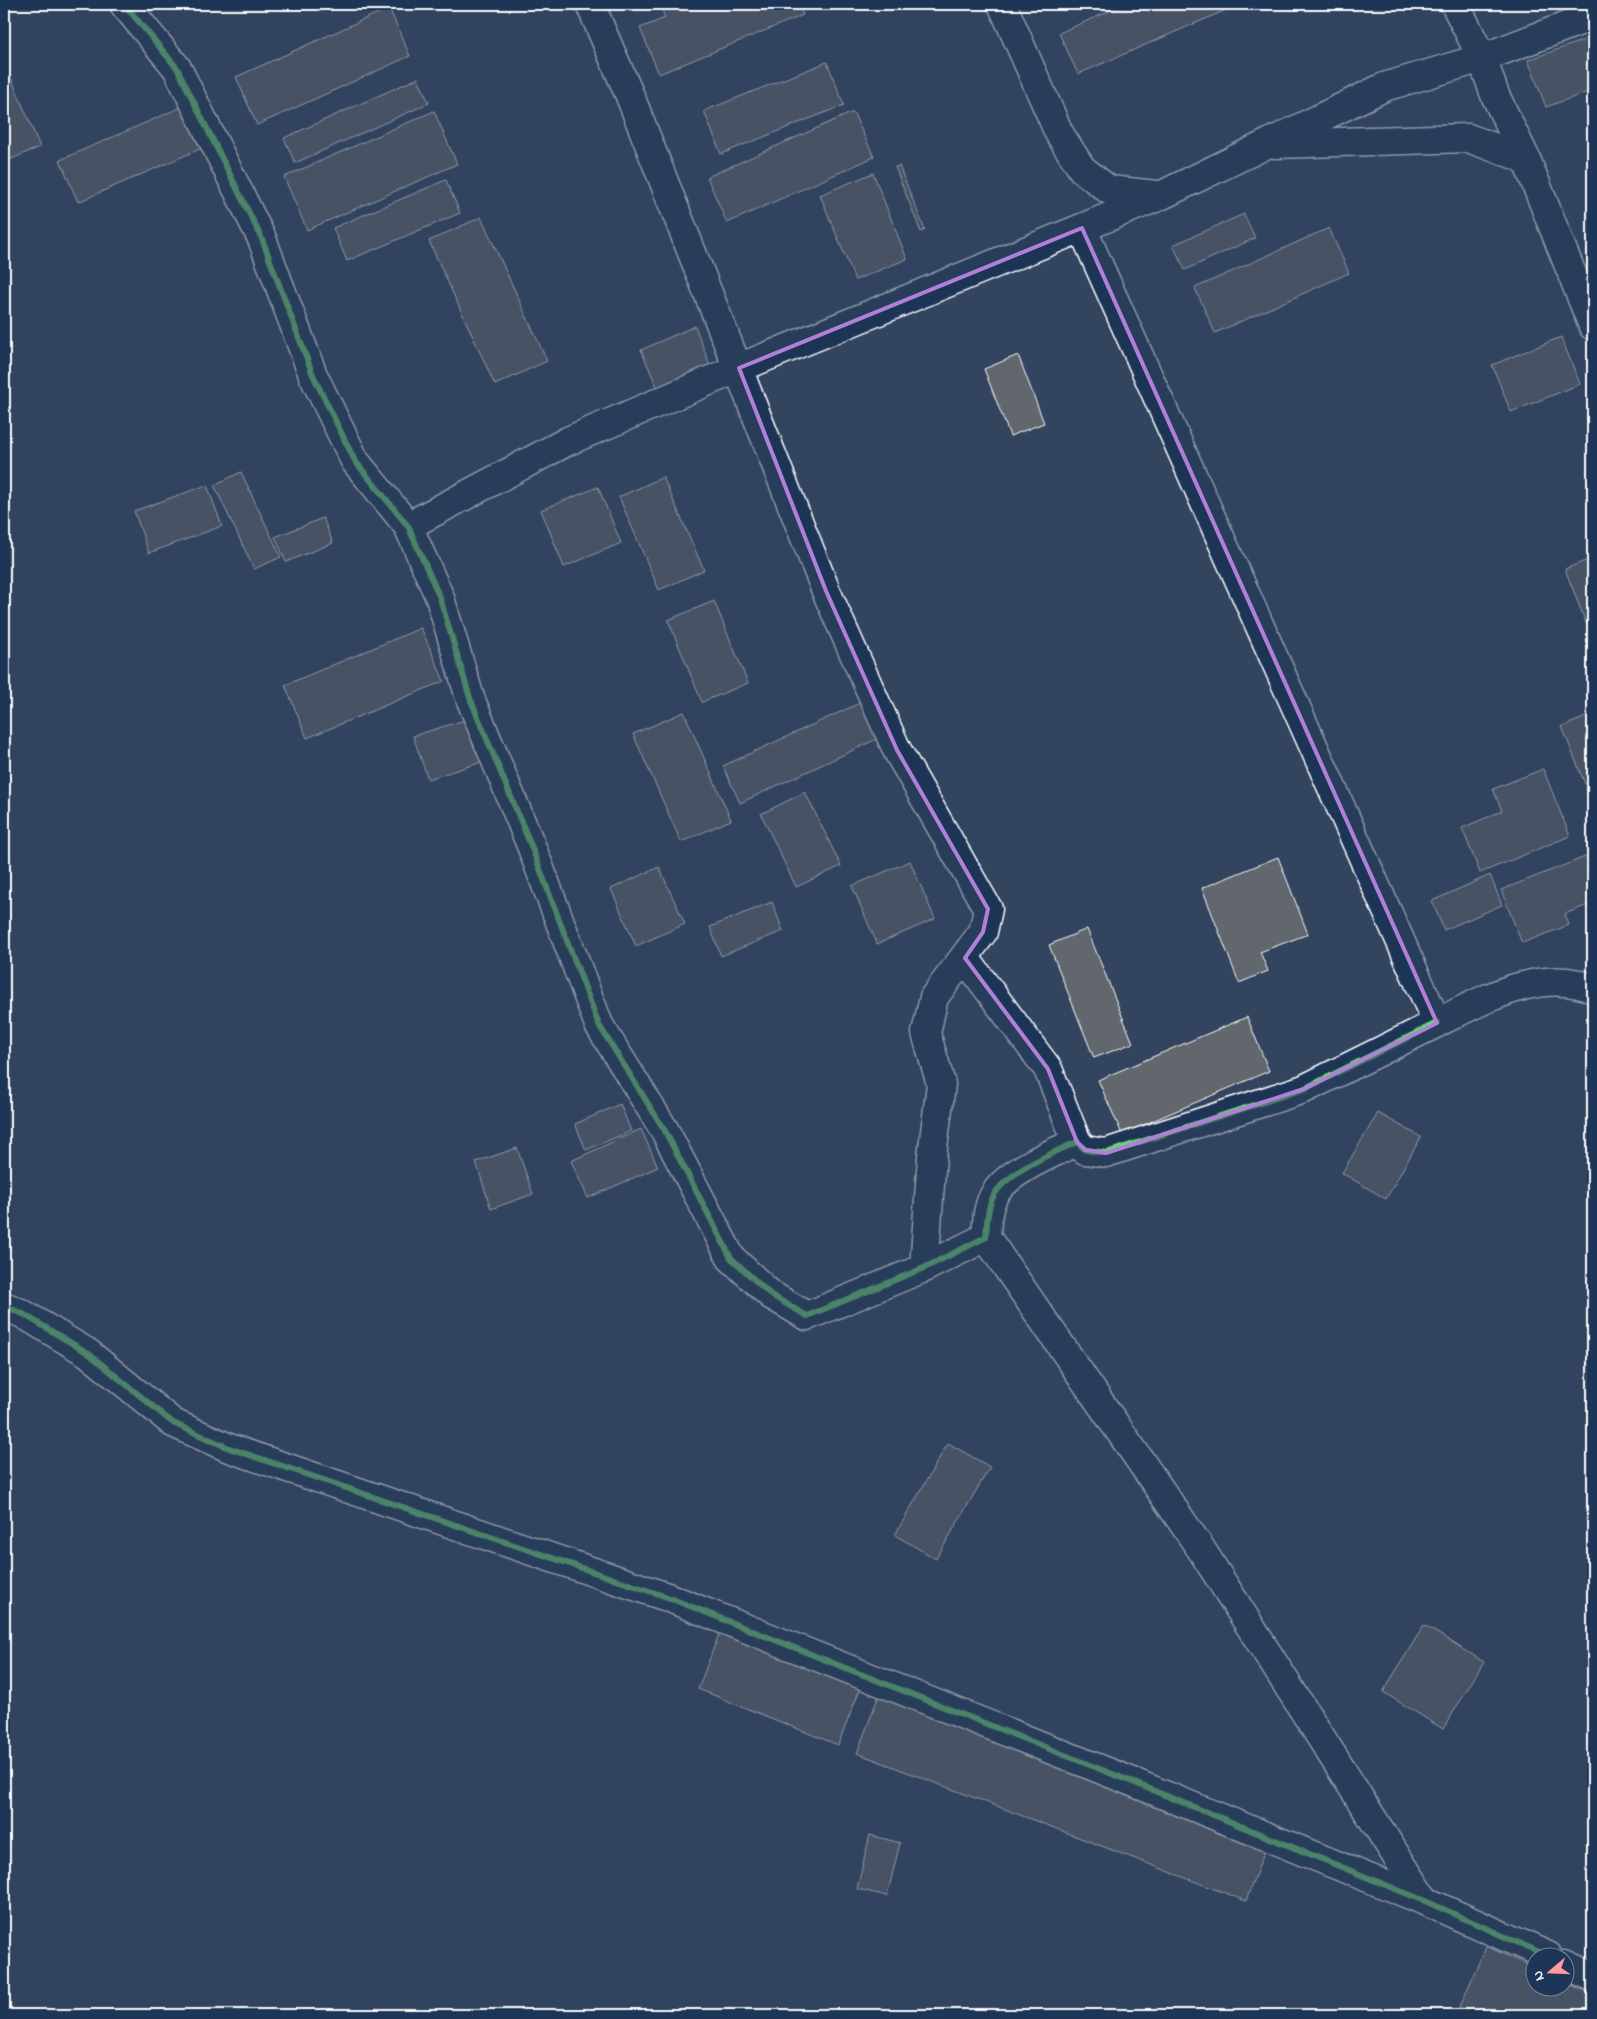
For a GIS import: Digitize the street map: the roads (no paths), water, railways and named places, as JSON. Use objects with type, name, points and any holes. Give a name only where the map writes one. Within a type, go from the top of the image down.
[{"type":"street","points":[[124,4],[177,68],[262,238],[313,375],[355,461],[408,526],[440,598],[470,698],[532,848],[599,1026],[665,1132],[731,1258],[771,1295],[807,1316],[924,1268],[986,1237]]},
{"type":"street","points":[[590,4],[630,96],[826,591],[897,750],[988,909],[984,932],[934,997],[926,1033],[941,1084],[932,1156],[924,1268]]},
{"type":"street","points":[[1002,4],[1060,133],[1082,169],[1109,190],[1160,196]]},
{"type":"street","points":[[1456,4],[1482,58],[1494,95],[1526,159],[1593,326]]},
{"type":"street","points":[[408,526],[568,441],[739,368],[1160,196],[1384,86],[1482,58],[1593,16]]},
{"type":"street","points":[[1269,144],[1468,138],[1526,159]]},
{"type":"street","points":[[1082,228],[1437,1023]]},
{"type":"street","points":[[965,958],[1048,1070],[1077,1142],[1085,1150],[1106,1152],[1304,1089],[1477,1003],[1514,987],[1549,982],[1589,983]]},
{"type":"street","points":[[1077,1142],[1039,1159],[1010,1179],[996,1192],[988,1214],[986,1237],[1201,1549],[1425,1901]]},
{"type":"street","points":[[4,1306],[23,1314],[88,1353],[173,1423],[229,1448],[667,1596],[1126,1778],[1425,1901],[1526,1946]]},
{"type":"street","points":[[1574,1968],[1593,1977]]}]
